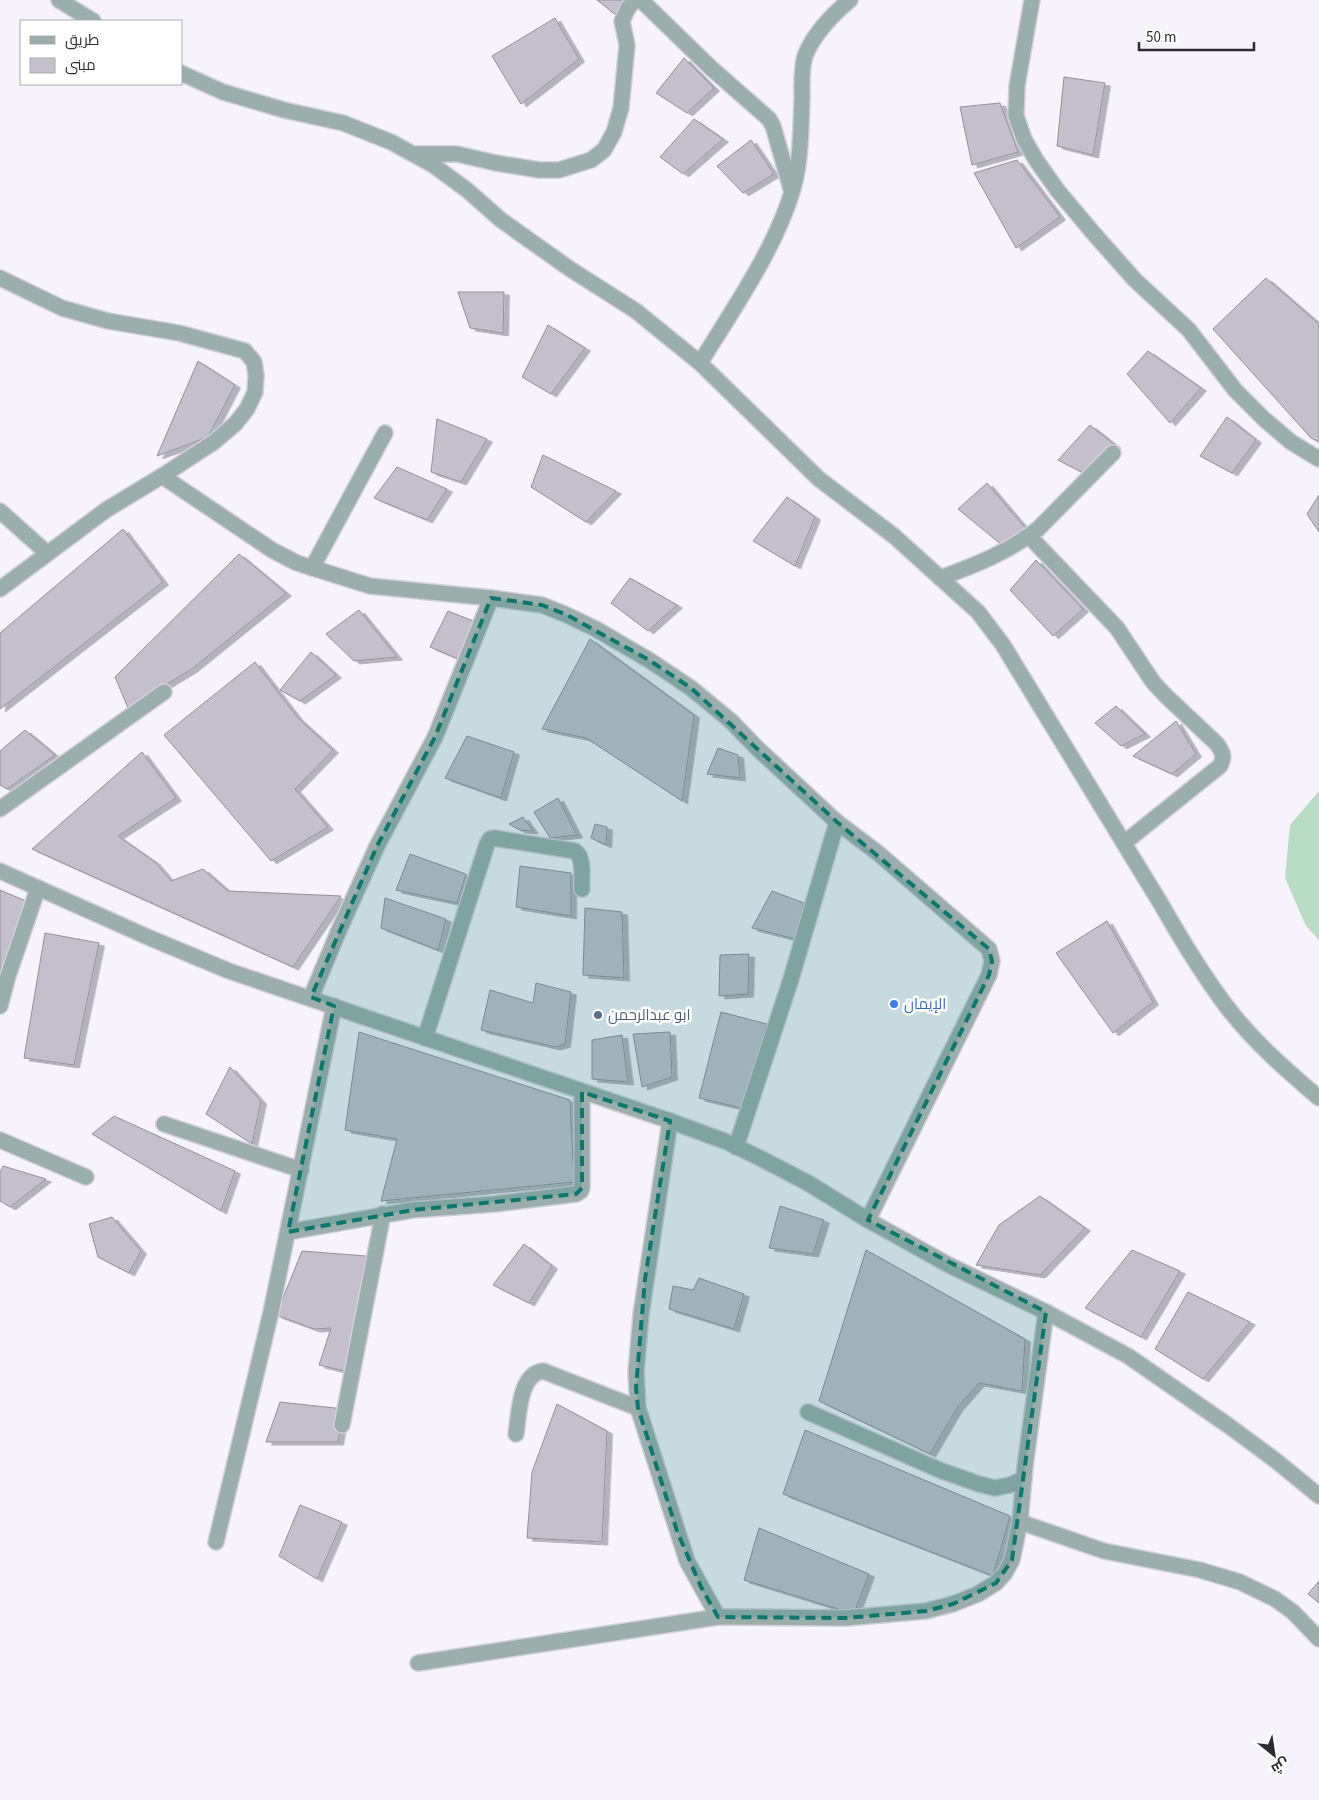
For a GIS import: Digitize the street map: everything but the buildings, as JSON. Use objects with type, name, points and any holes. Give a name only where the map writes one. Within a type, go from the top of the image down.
[{"type":"street","points":[[59,0],[91,20]]},
{"type":"street","points":[[415,154],[457,154],[539,170],[559,170],[590,160],[604,150],[614,132],[621,108],[627,45],[622,21],[628,8],[634,1],[640,0],[711,68],[769,119],[773,126],[792,191]]},
{"type":"street","points":[[700,363],[742,296],[782,219],[794,185],[801,135],[803,71],[806,56],[822,28],[850,0]]},
{"type":"street","points":[[1032,0],[1017,86],[1016,116],[1024,139],[1036,160],[1058,192],[1135,280],[1189,330],[1235,390],[1284,436],[1319,459]]},
{"type":"street","points":[[182,73],[223,92],[284,110],[343,123],[392,142],[415,154],[460,185],[501,220],[570,269],[636,311],[700,363],[819,479],[894,536],[978,612],[1003,645],[1184,945],[1228,1007],[1269,1053],[1319,1098]]},
{"type":"street","points":[[0,278],[62,308],[108,321],[179,333],[245,351],[254,362],[256,374],[255,392],[247,409],[236,424],[214,442],[106,510],[0,589]]},
{"type":"street","points":[[312,568],[385,433]]},
{"type":"street","points":[[940,578],[986,562],[1038,529],[1113,453]]},
{"type":"street","points":[[162,476],[272,550],[297,563],[370,586],[542,605],[596,629],[649,660],[691,688],[731,721],[756,747],[837,822],[878,853],[985,944],[991,953],[992,961],[989,975],[868,1220]]},
{"type":"street","points":[[0,511],[47,553]]},
{"type":"street","points":[[1028,536],[1117,628],[1153,682],[1217,744],[1223,753],[1224,758],[1220,766],[1124,843]]},
{"type":"street","points":[[311,997],[377,846],[435,737],[492,598]]},
{"type":"street","points":[[0,809],[164,692]]},
{"type":"street","points":[[736,1147],[791,979],[837,822]]},
{"type":"street","points":[[425,1038],[490,839],[494,838],[575,851],[581,859],[582,889]]},
{"type":"street","points":[[0,871],[206,961],[670,1121],[736,1147],[808,1183],[868,1220],[949,1265],[1046,1312],[1128,1356],[1176,1388],[1275,1460],[1319,1496]]},
{"type":"street","points":[[0,1006],[8,976],[38,888]]},
{"type":"street","points":[[216,1542],[256,1382],[334,1006]]},
{"type":"street","points":[[288,1232],[383,1214],[576,1194],[582,1188],[582,1092]]},
{"type":"street","points":[[670,1121],[641,1314],[636,1372],[638,1408],[688,1561],[718,1617]]},
{"type":"street","points":[[164,1124],[301,1170]]},
{"type":"street","points":[[0,1140],[86,1177]]},
{"type":"street","points":[[342,1425],[383,1214]]},
{"type":"street","points":[[418,1663],[718,1617],[846,1618],[926,1611],[953,1604],[978,1594],[996,1583],[1005,1573],[1012,1560],[1020,1522],[1046,1312]]},
{"type":"street","points":[[516,1434],[524,1386],[528,1379],[538,1372],[543,1371],[638,1408]]},
{"type":"street","points":[[808,1412],[942,1471],[979,1484],[994,1488],[1010,1485],[1024,1479]]},
{"type":"street","points":[[1020,1522],[1104,1551],[1200,1570],[1240,1582],[1275,1599],[1293,1612],[1319,1639]]},
{"type":"highlighted area","points":[[491,598],[542,605],[567,615],[649,660],[691,688],[837,822],[989,949],[992,961],[989,975],[868,1220],[1046,1312],[1012,1560],[996,1583],[953,1604],[926,1611],[846,1618],[718,1617],[701,1587],[677,1531],[638,1408],[636,1388],[645,1279],[670,1121],[582,1092],[582,1188],[576,1194],[413,1210],[288,1232],[334,1006],[311,997],[377,846],[435,737]]},
{"type":"green space","points":[[1319,791],[1319,940],[1306,926],[1285,878],[1290,825]]},
{"type":"place","name":"الإيمان","points":[[894,1004]]},
{"type":"place","name":"ابو عبدالرحمن","points":[[598,1015]]}]
